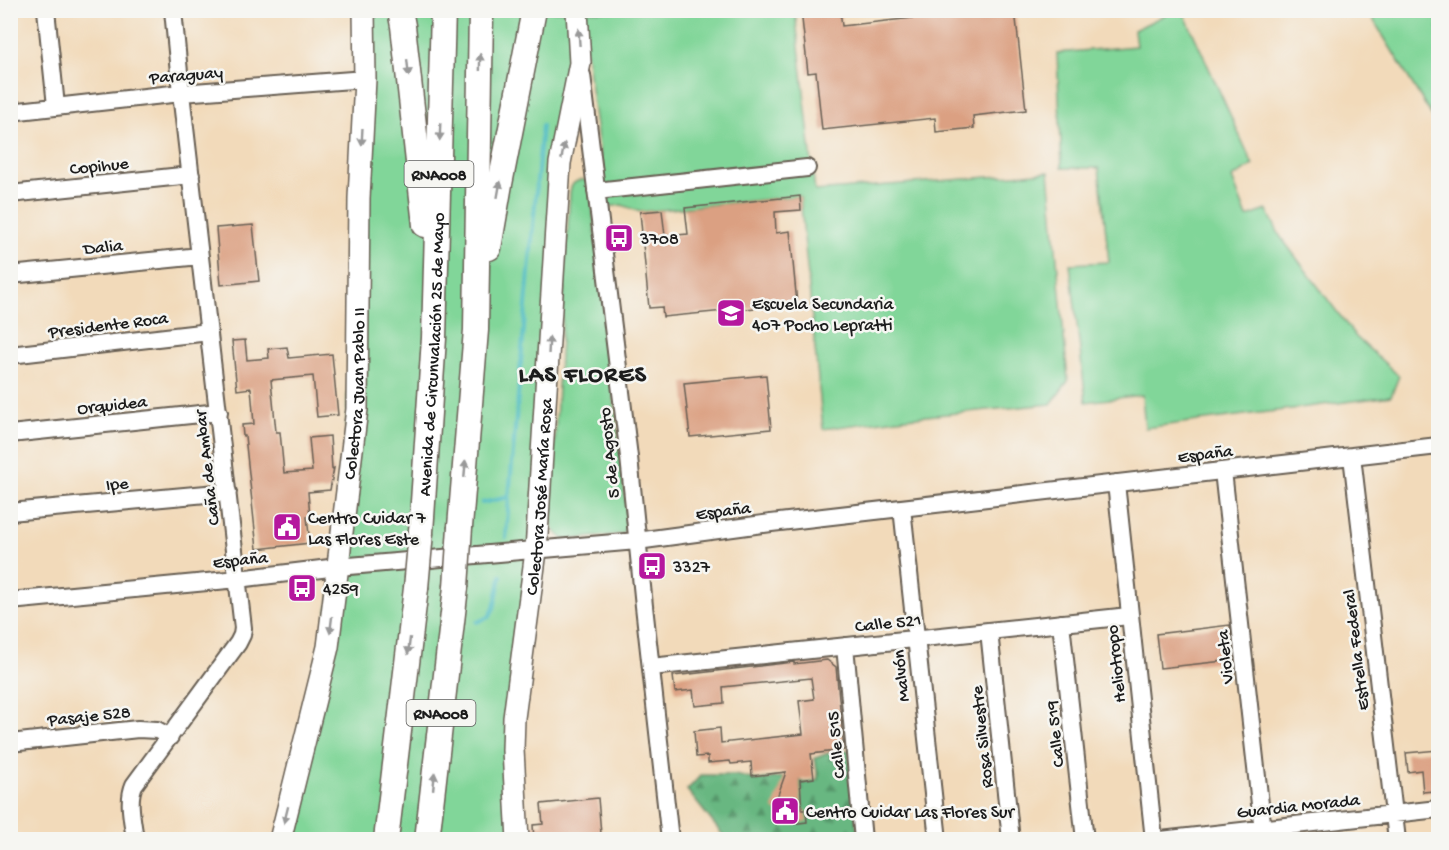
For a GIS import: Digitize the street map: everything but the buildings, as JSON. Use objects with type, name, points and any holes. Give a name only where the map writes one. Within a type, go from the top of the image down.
[{"type":"highway","points":[[400,10],[424,219],[434,338]]},
{"type":"highway","name":"Avenida de Circunvalación 25 de Mayo","points":[[386,840],[421,532],[434,338],[442,10]]},
{"type":"highway","name":"RNA008","points":[[427,840],[456,586],[476,330],[482,10]]},
{"type":"highway","points":[[476,330],[500,184],[534,10]]},
{"type":"main road","name":"Colectora Juan Pablo II","points":[[280,840],[328,647],[357,409],[359,198],[365,79],[364,10]]},
{"type":"main road","name":"Colectora José María Rosa","points":[[518,840],[513,750],[514,718],[536,550],[560,163],[580,63],[577,10]]},
{"type":"street","points":[[46,10],[56,106]]},
{"type":"street","name":"Caña de Ambar","points":[[135,840],[131,793],[134,785],[238,643],[243,628],[173,10]]},
{"type":"street","name":"5 de Agosto","points":[[580,63],[628,446],[670,840]]},
{"type":"street","name":"Paraguay","points":[[10,112],[181,93],[365,79]]},
{"type":"street","points":[[596,191],[807,168]]},
{"type":"street","name":"Copihue","points":[[10,194],[191,175]]},
{"type":"street","name":"Dalia","points":[[10,275],[200,256]]},
{"type":"street","name":"Presidente Roca","points":[[10,355],[209,332]]},
{"type":"street","name":"Orquidea","points":[[10,435],[219,412]]},
{"type":"street","name":"España","points":[[10,602],[338,567],[637,541],[1438,446]]},
{"type":"street","name":"Estrella Federal","points":[[1352,456],[1397,840]]},
{"type":"street","name":"Violeta","points":[[1223,471],[1263,834]]},
{"type":"street","name":"Heliotropo","points":[[1116,483],[1154,840]]},
{"type":"street","name":"Ipe","points":[[10,512],[228,492]]},
{"type":"street","name":"Malvón","points":[[902,508],[938,840]]},
{"type":"street","name":"Calle 521","points":[[651,667],[1130,616]]},
{"type":"street","name":"Calle 519","points":[[1062,623],[1085,840]]},
{"type":"street","name":"Rosa Silvestre","points":[[989,631],[1011,840]]},
{"type":"street","name":"Calle 515","points":[[845,646],[863,840]]},
{"type":"street","name":"Pasaje 528","points":[[10,743],[138,729],[157,730],[170,737]]},
{"type":"street","name":"Guardia Morada","points":[[1161,840],[1263,834],[1438,809]]},
{"type":"green space","points":[[364,11],[577,11],[514,718],[518,839],[280,840],[341,544]]},
{"type":"green space","points":[[583,11],[795,11],[815,191],[1049,172],[1068,381],[1051,404],[905,418],[823,429],[800,196],[640,212],[622,205],[607,207],[585,45]]},
{"type":"green space","points":[[1173,11],[1183,11],[1253,165],[1232,178],[1247,217],[1267,210],[1280,236],[1356,337],[1399,376],[1391,396],[1145,428],[1142,395],[1086,402],[1070,264],[1109,262],[1099,168],[1062,168],[1057,53],[1136,46],[1134,30]]},
{"type":"green space","points":[[1368,11],[1438,11],[1438,126]]},
{"type":"green space","points":[[587,180],[590,185],[628,525],[622,534],[565,540],[553,528],[551,502],[570,193],[573,184]]},
{"type":"green space","points":[[849,750],[858,839],[726,839],[687,790],[701,775],[735,775],[757,780],[792,776],[804,783],[818,779],[815,758],[834,751]]},
{"type":"waterway","points":[[506,538],[542,125]]},
{"type":"waterway","points":[[482,503],[509,497]]},
{"type":"waterway","points":[[477,622],[489,617],[494,608],[501,576]]},
{"type":"place","name":"3708","points":[[619,238]]},
{"type":"place","name":"Escuela Secundaria 407 Pocho Lepratti","points":[[731,313]]},
{"type":"place","name":"Centro Cuidar 7 Las Flores Este","points":[[287,527]]},
{"type":"place","name":"3327","points":[[652,566]]},
{"type":"place","name":"4259","points":[[302,588]]},
{"type":"place","name":"Centro Cuidar Las Flores Sur","points":[[785,811]]},
{"type":"district","name":"LAS FLORES","points":[[583,373]]}]
